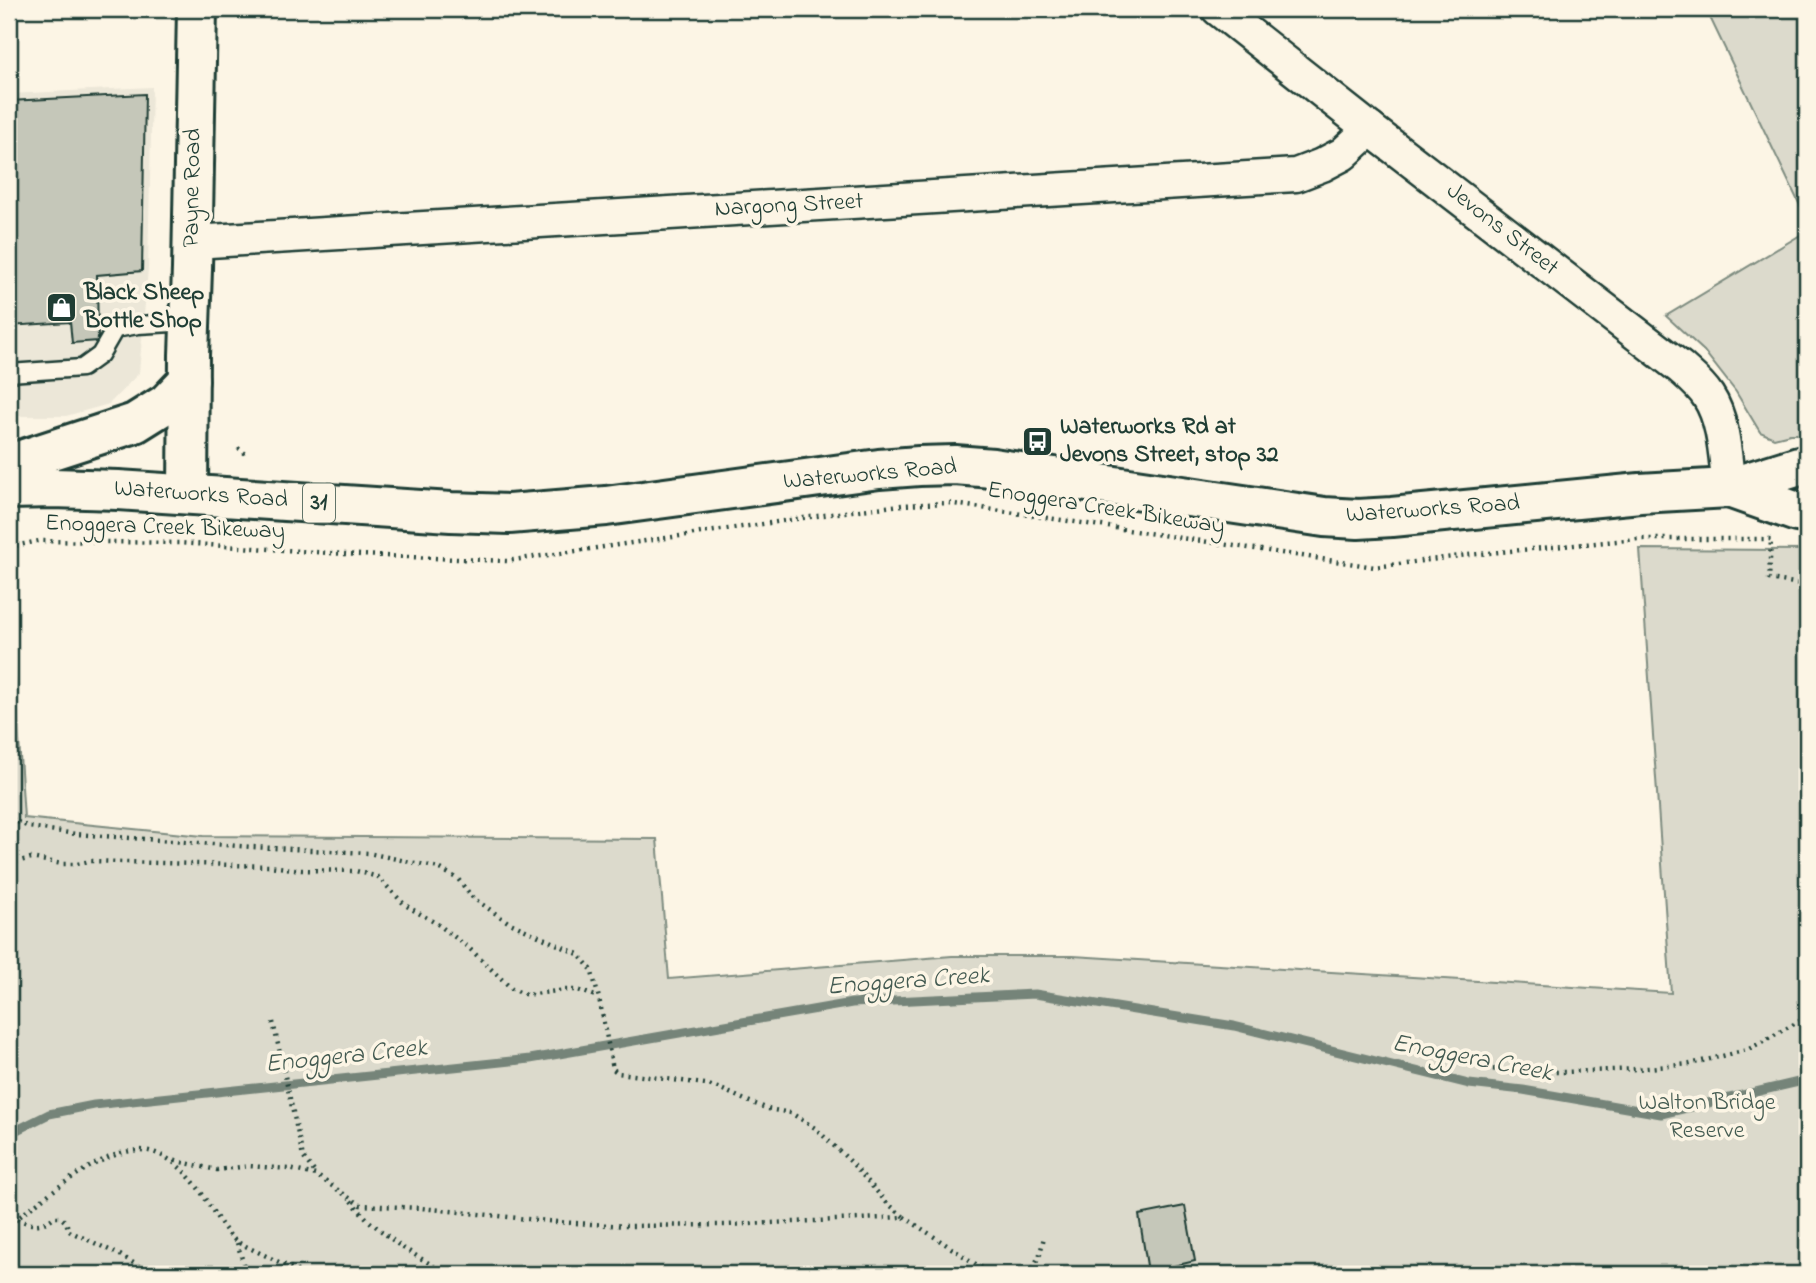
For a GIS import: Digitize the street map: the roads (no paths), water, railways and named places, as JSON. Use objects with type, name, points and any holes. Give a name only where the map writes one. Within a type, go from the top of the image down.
[{"type":"main road","name":"Payne Road","points":[[188,494],[197,9]]},
{"type":"main road","points":[[9,464],[139,421],[167,403],[189,380]]},
{"type":"main road","name":"Waterworks Road","points":[[9,489],[86,488],[509,514],[606,506],[879,469],[955,465],[1040,474],[1280,511],[1358,519],[1640,493],[1730,488],[1799,466],[1807,466]]},
{"type":"main road","name":"Waterworks Road","points":[[1730,488],[1797,512],[1807,513]]},
{"type":"street","name":"Jevons Street","points":[[1218,9],[1696,382],[1708,395],[1721,425],[1730,488]]},
{"type":"street","name":"Nargong Street","points":[[193,242],[1296,175],[1343,154],[1370,129]]},
{"type":"lane","points":[[9,373],[82,368],[100,355],[116,329],[190,322]]},
{"type":"waterway","name":"Enoggera Creek","points":[[9,1134],[49,1114],[94,1105],[530,1059],[852,1003],[1035,994],[1234,1026],[1469,1084],[1523,1090],[1661,1114],[1807,1080]]},
{"type":"place","name":"Black Sheep Bottle Shop","points":[[61,307]]},
{"type":"place","name":"Waterworks Rd at Jevons Street, stop 32","points":[[1037,441]]},
{"type":"park label","name":"Walton Bridge Reserve","points":[[1707,1117]]}]
